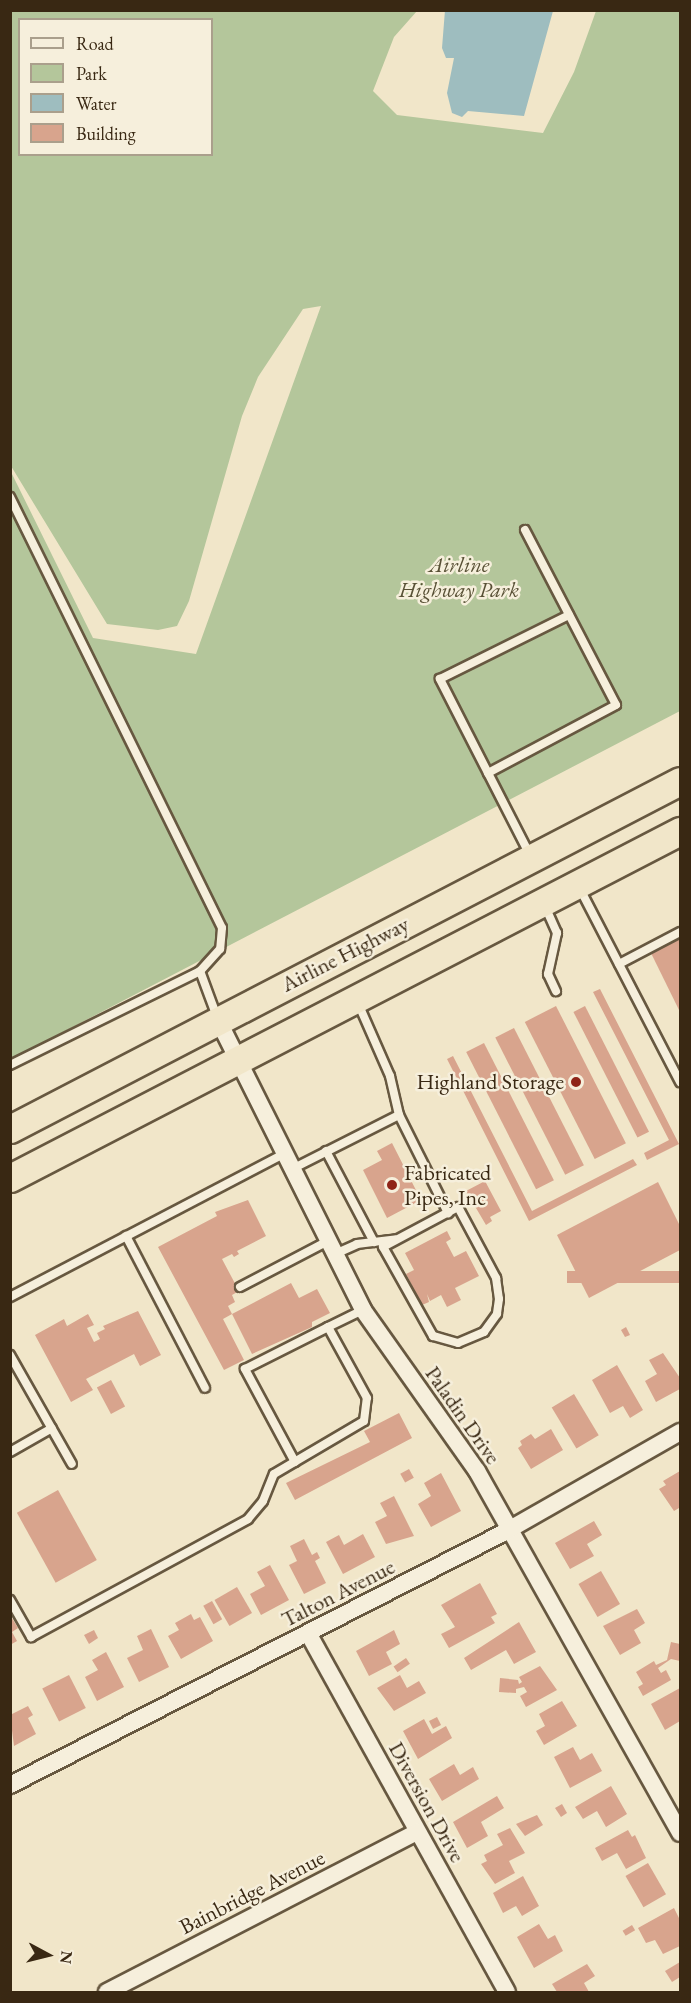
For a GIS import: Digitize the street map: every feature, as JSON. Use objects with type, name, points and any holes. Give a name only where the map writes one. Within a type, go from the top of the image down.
[{"type":"highway","name":"Airline Highway","points":[[10,1129],[681,781]]},
{"type":"highway","name":"Airline Highway","points":[[10,1178],[681,831]]},
{"type":"highway","points":[[532,858],[547,899]]},
{"type":"street","name":"Paladin Drive","points":[[218,1020],[236,1062],[363,1310],[395,1361],[460,1443],[681,1833]]},
{"type":"street","name":"Talton Avenue","points":[[10,1785],[510,1529],[681,1432]]},
{"type":"street","name":"Diversion Drive","points":[[308,1633],[507,1992]]},
{"type":"street","name":"Bainbridge Avenue","points":[[107,1992],[417,1832]]},
{"type":"lane","points":[[10,497],[13,508],[222,928],[220,949],[200,971],[10,1065]]},
{"type":"lane","points":[[488,773],[616,705],[525,530]]},
{"type":"lane","points":[[532,858],[440,679],[569,615]]},
{"type":"lane","points":[[578,884],[681,1082]]},
{"type":"lane","points":[[547,899],[557,933],[549,974],[556,991]]},
{"type":"lane","points":[[619,964],[681,932]]},
{"type":"lane","points":[[200,971],[218,1020]]},
{"type":"lane","points":[[356,1000],[390,1076],[399,1114],[448,1213]]},
{"type":"lane","points":[[291,1169],[399,1114]]},
{"type":"lane","points":[[326,1151],[374,1242]]},
{"type":"lane","points":[[10,1297],[283,1154]]},
{"type":"lane","points":[[458,1207],[498,1287],[497,1314],[484,1332],[472,1340],[444,1341],[427,1327],[383,1247],[448,1213],[458,1207]]},
{"type":"lane","points":[[126,1236],[205,1388]]},
{"type":"lane","points":[[240,1287],[331,1248],[400,1238]]},
{"type":"lane","points":[[295,1462],[245,1369],[363,1310]]},
{"type":"lane","points":[[10,1600],[31,1637],[248,1519],[263,1501],[274,1474],[357,1426],[367,1416],[367,1398],[328,1327]]},
{"type":"lane","points":[[10,1355],[72,1464]]},
{"type":"lane","points":[[10,1452],[52,1428]]},
{"type":"green space","name":"Airline Highway Park","points":[[11,11],[417,11],[394,37],[373,91],[397,115],[543,133],[574,72],[596,11],[680,11],[680,711],[11,1059],[11,472],[93,638],[196,654],[321,306],[303,309],[258,377],[242,416],[189,601],[177,626],[158,630],[107,624],[11,466]]},
{"type":"water","points":[[445,10],[553,11],[524,116],[468,111],[462,117],[452,113],[447,93],[454,58],[446,58],[442,48]]},
{"type":"building","points":[[680,933],[680,1012],[649,949]]},
{"type":"building","points":[[600,989],[679,1144],[647,1160],[644,1153],[669,1140],[593,992]]},
{"type":"building","name":"Highland Storage","points":[[556,1006],[626,1143],[595,1159],[525,1022]]},
{"type":"building","points":[[585,1006],[649,1132],[637,1138],[573,1012]]},
{"type":"building","points":[[514,1028],[584,1165],[565,1175],[495,1038]]},
{"type":"building","points":[[484,1043],[554,1180],[536,1189],[466,1052]]},
{"type":"building","points":[[453,1056],[532,1211],[633,1159],[637,1165],[529,1221],[447,1059]]},
{"type":"building","name":"Fabricated Pipes, Inc","points":[[392,1143],[421,1200],[387,1218],[363,1170],[382,1160],[377,1151]]},
{"type":"building","points":[[485,1181],[501,1211],[490,1217],[492,1221],[486,1225],[466,1191]]},
{"type":"building","points":[[658,1182],[680,1226],[680,1250],[589,1298],[557,1235]]},
{"type":"building","points":[[248,1200],[266,1236],[237,1251],[239,1254],[234,1257],[232,1254],[222,1259],[239,1291],[232,1295],[235,1302],[228,1306],[232,1314],[223,1319],[244,1360],[224,1370],[158,1247],[217,1216],[215,1212]]},
{"type":"building","points":[[447,1231],[451,1239],[446,1242],[454,1257],[466,1251],[479,1276],[455,1288],[461,1300],[447,1307],[441,1295],[430,1301],[427,1294],[429,1302],[422,1305],[406,1274],[414,1270],[405,1253]]},
{"type":"building","points":[[567,1271],[680,1271],[680,1283],[567,1283]]},
{"type":"building","points":[[291,1283],[299,1298],[317,1289],[330,1313],[312,1322],[312,1327],[252,1354],[232,1314]]},
{"type":"building","points":[[138,1311],[161,1355],[140,1366],[134,1354],[86,1379],[93,1390],[71,1402],[35,1335],[64,1319],[67,1326],[88,1314],[94,1325],[87,1328],[94,1342],[100,1339],[97,1333],[105,1329],[103,1326]]},
{"type":"building","points":[[626,1327],[630,1335],[625,1337],[621,1330]]},
{"type":"building","points":[[663,1353],[680,1378],[680,1389],[656,1402],[645,1381],[657,1374],[649,1360]]},
{"type":"building","points":[[617,1365],[643,1410],[630,1418],[623,1406],[610,1413],[592,1380]]},
{"type":"building","points":[[111,1380],[125,1406],[111,1414],[97,1388]]},
{"type":"building","points":[[574,1394],[599,1435],[576,1449],[552,1407]]},
{"type":"building","points":[[399,1413],[412,1438],[295,1500],[286,1483],[370,1442],[364,1431]]},
{"type":"building","points":[[551,1429],[563,1450],[531,1469],[518,1448],[522,1445],[520,1441],[531,1434],[535,1439]]},
{"type":"building","points":[[409,1469],[414,1478],[405,1483],[400,1474]]},
{"type":"building","points":[[680,1471],[680,1511],[679,1508],[674,1511],[659,1489],[666,1485],[663,1481]]},
{"type":"building","points":[[441,1473],[461,1511],[431,1527],[418,1504],[431,1496],[424,1483]]},
{"type":"building","points":[[58,1490],[97,1560],[56,1583],[17,1513]]},
{"type":"building","points":[[394,1496],[414,1536],[386,1544],[375,1522],[387,1516],[380,1503]]},
{"type":"building","points":[[594,1521],[602,1535],[587,1544],[594,1556],[570,1569],[555,1543]]},
{"type":"building","points":[[363,1534],[375,1557],[343,1574],[326,1542],[339,1535],[344,1545]]},
{"type":"building","points":[[304,1539],[312,1555],[317,1552],[320,1558],[315,1561],[326,1583],[304,1594],[289,1565],[297,1561],[290,1546]]},
{"type":"building","points":[[270,1565],[289,1600],[261,1615],[250,1594],[265,1586],[257,1572]]},
{"type":"building","points":[[601,1571],[620,1604],[597,1617],[578,1584]]},
{"type":"building","points":[[480,1583],[497,1614],[491,1617],[495,1623],[449,1648],[441,1634],[455,1627],[441,1605]]},
{"type":"building","points":[[237,1587],[252,1613],[229,1626],[214,1600]]},
{"type":"building","points":[[212,1601],[222,1619],[213,1624],[203,1606]]},
{"type":"building","points":[[637,1609],[645,1623],[634,1630],[641,1643],[620,1655],[603,1626]]},
{"type":"building","points":[[191,1614],[194,1620],[200,1617],[213,1641],[181,1659],[168,1636],[179,1630],[175,1623]]},
{"type":"building","points":[[10,1615],[18,1628],[12,1632],[17,1641],[10,1645]]},
{"type":"building","points":[[519,1622],[536,1652],[514,1664],[506,1650],[471,1670],[464,1658]]},
{"type":"building","points":[[151,1629],[169,1667],[139,1682],[127,1658],[143,1650],[137,1636]]},
{"type":"building","points":[[94,1630],[98,1638],[89,1644],[84,1635]]},
{"type":"building","points":[[394,1630],[400,1644],[386,1652],[392,1664],[369,1676],[356,1651]]},
{"type":"building","points":[[671,1642],[680,1644],[680,1661],[671,1659],[658,1668],[661,1673],[666,1670],[671,1680],[643,1696],[638,1687],[643,1684],[636,1672],[654,1661],[656,1665],[667,1660]]},
{"type":"building","points":[[106,1652],[124,1687],[97,1701],[85,1677],[98,1670],[92,1660]]},
{"type":"building","points":[[406,1658],[410,1664],[397,1672],[394,1666]]},
{"type":"building","points":[[540,1666],[557,1690],[526,1707],[520,1696],[527,1692],[524,1687],[516,1689],[516,1693],[499,1692],[500,1678],[518,1680],[519,1684],[522,1682],[519,1677]]},
{"type":"building","points":[[69,1675],[86,1708],[59,1722],[42,1689]]},
{"type":"building","points":[[400,1675],[407,1688],[419,1681],[426,1693],[394,1711],[377,1688]]},
{"type":"building","points":[[680,1688],[680,1721],[665,1730],[651,1704]]},
{"type":"building","points":[[562,1701],[577,1726],[544,1745],[536,1731],[545,1726],[539,1714]]},
{"type":"building","points":[[28,1706],[33,1715],[28,1718],[36,1734],[14,1746],[10,1715]]},
{"type":"building","points":[[437,1717],[441,1725],[433,1729],[429,1721]]},
{"type":"building","points":[[424,1719],[432,1734],[446,1726],[452,1738],[418,1759],[403,1731]]},
{"type":"building","points":[[573,1747],[580,1760],[592,1753],[602,1771],[570,1788],[554,1757]]},
{"type":"building","points":[[454,1764],[460,1775],[473,1767],[479,1779],[442,1801],[429,1779]]},
{"type":"building","points":[[611,1786],[627,1814],[606,1827],[597,1811],[583,1819],[575,1807]]},
{"type":"building","points":[[497,1796],[504,1808],[481,1822],[488,1836],[467,1848],[453,1822]]},
{"type":"building","points":[[562,1804],[567,1813],[561,1817],[555,1808]]},
{"type":"building","points":[[537,1815],[543,1825],[525,1836],[516,1824]]},
{"type":"building","points":[[510,1828],[525,1853],[509,1861],[515,1873],[495,1884],[481,1864],[487,1861],[484,1855],[503,1845],[497,1834]]},
{"type":"building","points":[[628,1830],[632,1837],[635,1835],[646,1858],[626,1869],[617,1853],[602,1861],[595,1848]]},
{"type":"building","points":[[648,1863],[666,1894],[643,1907],[625,1876]]},
{"type":"building","points":[[523,1876],[539,1906],[522,1916],[516,1906],[503,1913],[493,1893]]},
{"type":"building","points":[[674,1908],[680,1920],[680,1946],[663,1954],[655,1940],[646,1943],[638,1928]]},
{"type":"building","points":[[539,1924],[548,1939],[555,1935],[563,1951],[534,1968],[517,1937]]},
{"type":"building","points":[[632,1925],[635,1930],[626,1936],[623,1931]]},
{"type":"building","points":[[680,1962],[680,1977],[672,1982],[665,1971]]},
{"type":"building","points":[[587,1964],[595,1976],[584,1983],[589,1992],[557,1992],[552,1984]]},
{"type":"place","name":"Highland Storage","points":[[576,1082]]},
{"type":"place","name":"Fabricated Pipes, Inc","points":[[392,1185]]}]
